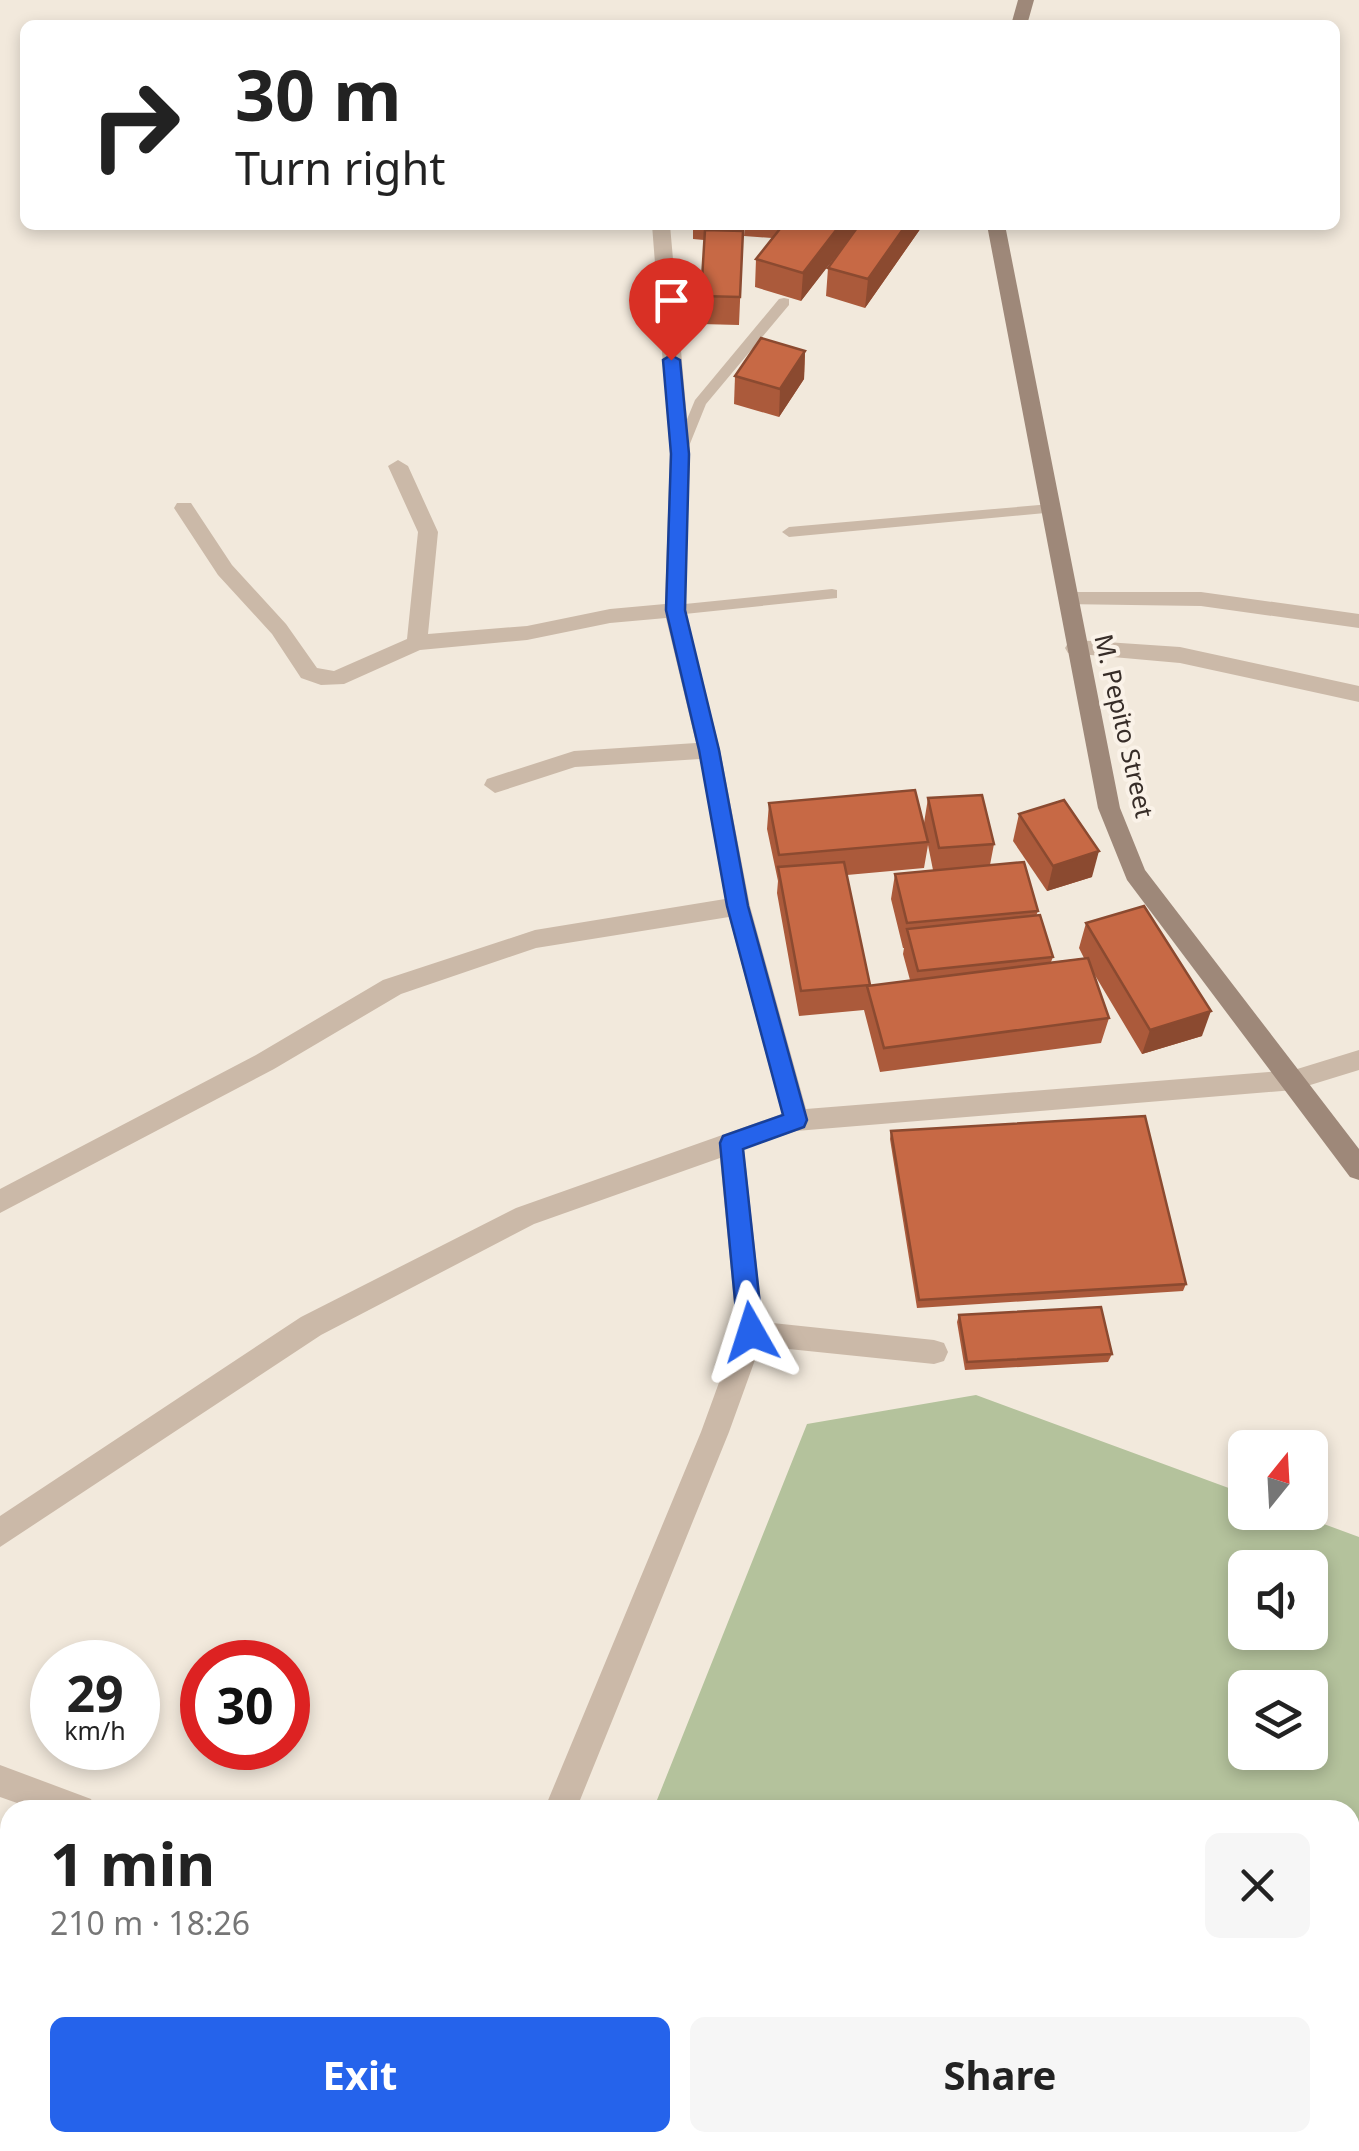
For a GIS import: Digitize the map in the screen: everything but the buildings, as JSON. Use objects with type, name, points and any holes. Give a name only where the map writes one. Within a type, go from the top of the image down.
[{"type":"street","points":[[662,230],[680,454],[675,610],[709,750],[738,906],[796,1120]]},
{"type":"street","name":"M. Pepito Street","points":[[997,230],[1109,808],[1136,874],[1194,956],[1294,1080],[1359,1170]]},
{"type":"street","points":[[398,466],[428,532],[417,644]]},
{"type":"street","points":[[184,508],[225,570],[279,629],[309,673],[336,679],[417,644],[527,633],[610,616],[675,610]]},
{"type":"street","points":[[1070,599],[1201,599],[1359,621]]},
{"type":"street","points":[[1076,648],[1180,655],[1354,693],[1359,718]]},
{"type":"street","points":[[496,785],[574,759],[709,750]]},
{"type":"street","points":[[0,1202],[265,1062],[392,987],[534,939],[738,906]]},
{"type":"street","points":[[0,1533],[312,1326],[525,1216],[796,1120],[1294,1080],[1359,1060]]},
{"type":"street","points":[[564,1800],[716,1432],[751,1332],[731,1143]]},
{"type":"street","points":[[751,1332],[934,1352]]},
{"type":"street","points":[[0,1781],[52,1800]]},
{"type":"lane","points":[[680,454],[700,403],[784,302]]},
{"type":"lane","points":[[789,532],[1051,509]]},
{"type":"lane","points":[[675,610],[832,594]]},
{"type":"green space","points":[[976,1395],[1228,1488],[1228,1530],[1328,1530],[1328,1526],[1359,1537],[1359,1800],[657,1800],[807,1424]]},
{"type":"route","points":[[671,360],[680,454],[675,610],[709,750],[738,906],[796,1120],[731,1143],[751,1332]]}]
